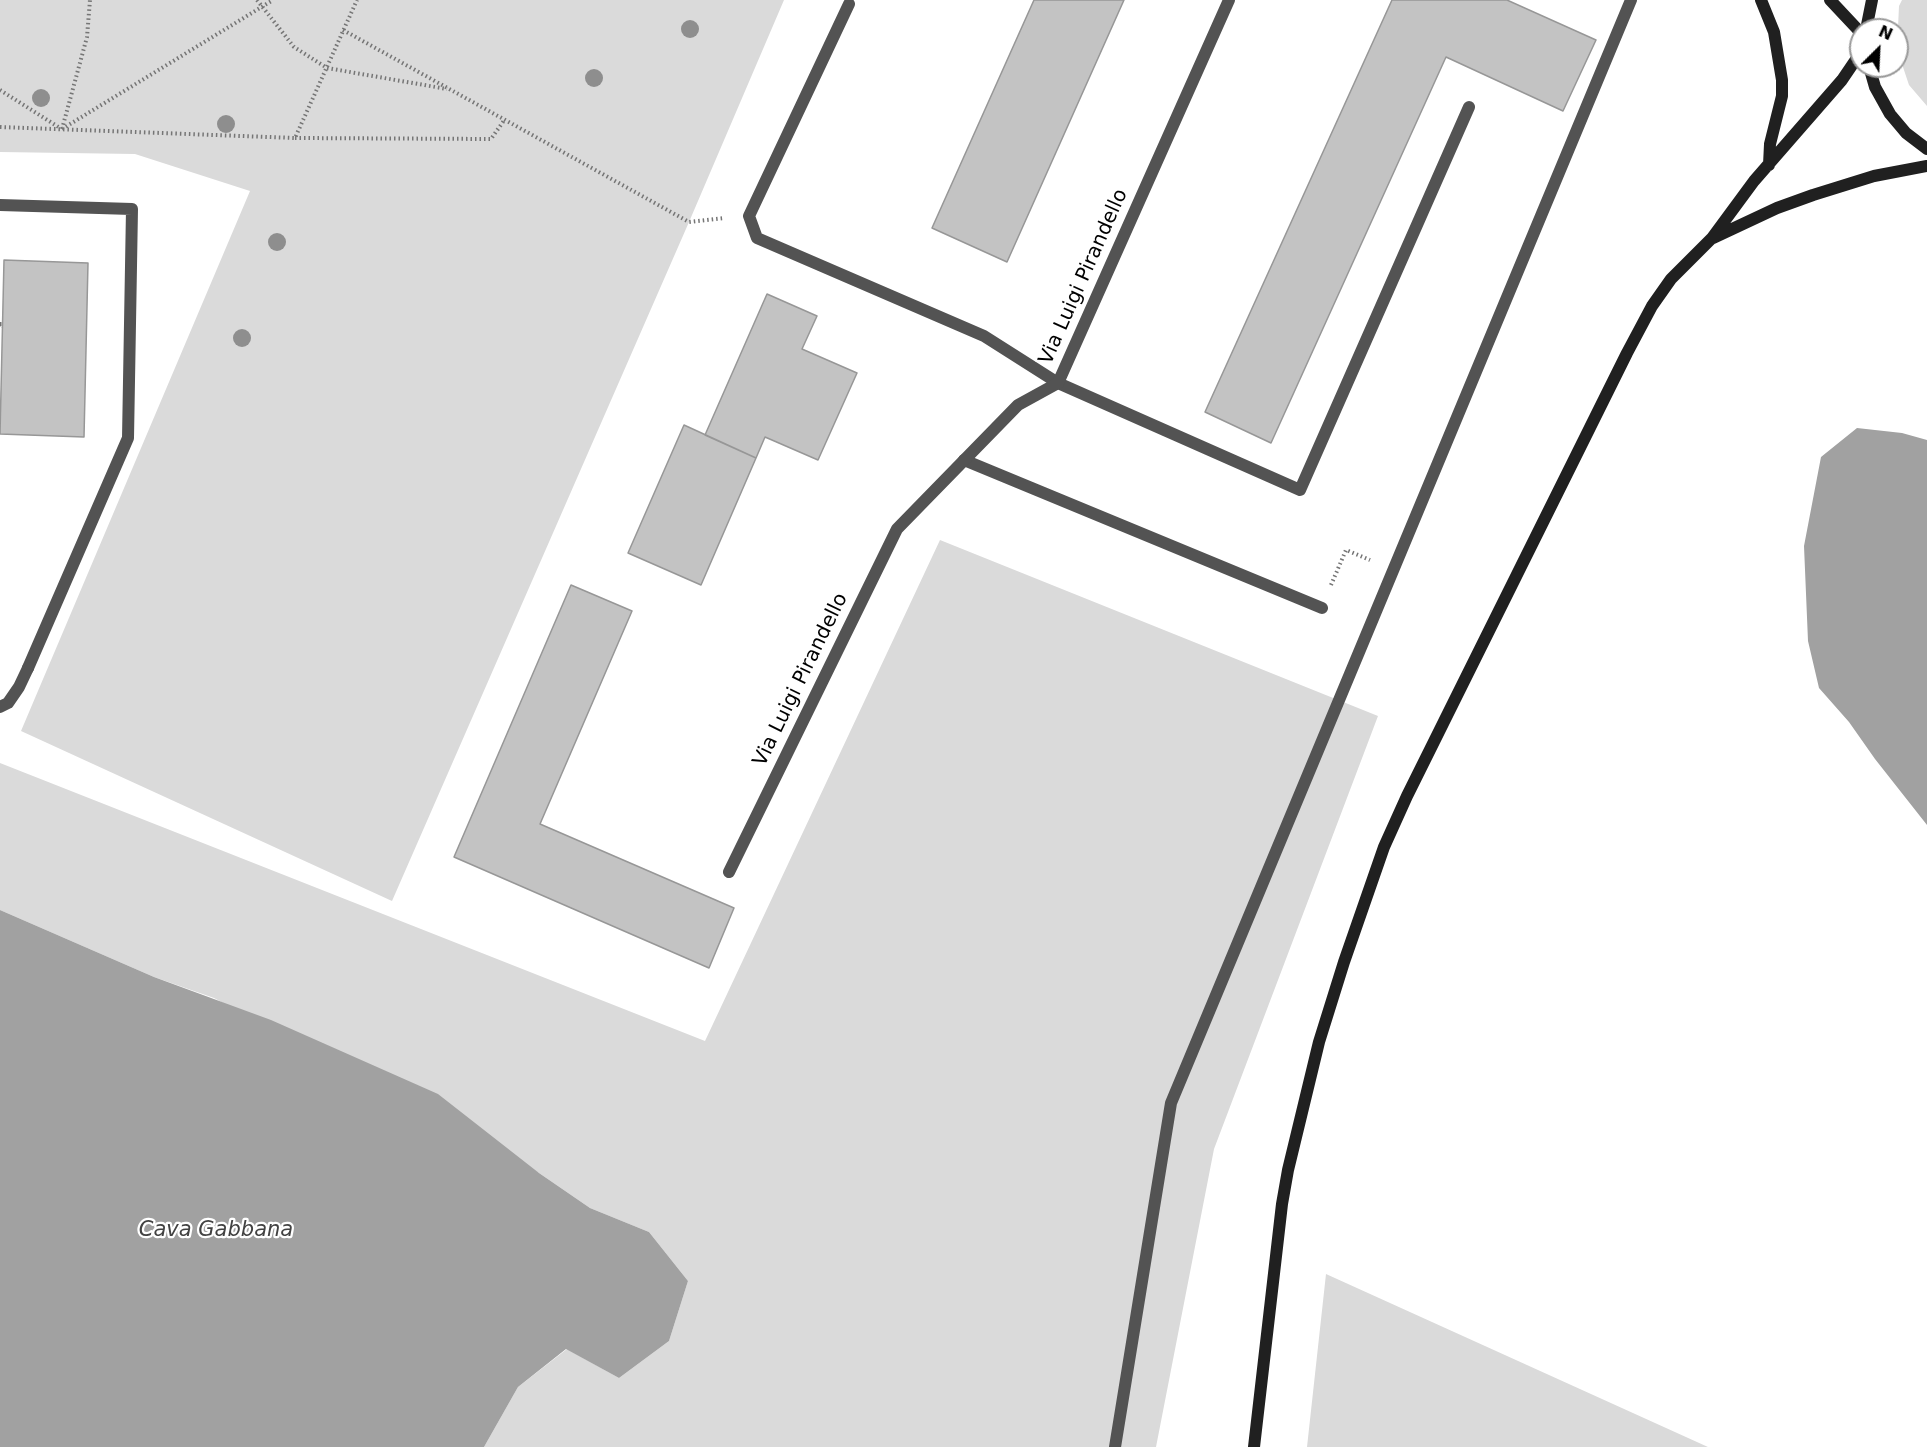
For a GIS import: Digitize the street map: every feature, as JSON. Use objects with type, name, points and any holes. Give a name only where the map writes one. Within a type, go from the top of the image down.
[{"type":"street","name":"Via Luigi Pirandello","points":[[729,872],[897,529],[1018,405],[1058,383],[1229,0]]},
{"type":"street","points":[[1115,1447],[1171,1103],[1631,0]]},
{"type":"street","points":[[1761,0],[1774,32],[1782,80],[1782,96],[1770,144],[1769,165]]},
{"type":"street","points":[[1830,0],[1849,20]]},
{"type":"street","points":[[1868,18],[1872,0]]},
{"type":"street","points":[[849,4],[749,216],[757,237],[984,336],[1058,383],[1300,490],[1469,107]]},
{"type":"street","points":[[1254,1447],[1282,1204],[1288,1170],[1319,1042],[1347,951],[1384,848],[1407,796],[1627,353],[1653,306],[1671,279],[1712,238],[1769,165],[1849,70]]},
{"type":"street","points":[[1872,78],[1890,114],[1906,133],[1927,149]]},
{"type":"street","points":[[1712,238],[1777,208],[1813,195],[1874,176],[1927,166]]},
{"type":"street","points":[[0,205],[132,209],[128,438],[27,668],[14,695],[8,703],[0,707]]},
{"type":"street","points":[[964,460],[1322,608]]},
{"type":"path","points":[[61,129],[87,37],[90,0]]},
{"type":"path","points":[[257,0],[294,47],[327,68],[452,90]]},
{"type":"path","points":[[61,129],[273,0]]},
{"type":"path","points":[[295,138],[357,0]]},
{"type":"path","points":[[343,30],[689,222],[749,216]]},
{"type":"path","points":[[0,90],[61,129]]},
{"type":"path","points":[[0,128],[295,138],[491,139],[505,119]]},
{"type":"path","points":[[1322,608],[1346,550],[1394,569]]},
{"type":"shaded area","points":[[0,0],[784,0],[392,901],[21,731],[250,191],[135,154],[0,152]]},
{"type":"shaded area","points":[[1902,0],[1927,0],[1927,106],[1909,85],[1907,78],[1909,78],[1909,18],[1898,18]]},
{"type":"shaded area","points":[[940,540],[1378,716],[1214,1149],[1156,1447],[484,1447],[518,1387],[567,1349],[619,1378],[669,1341],[688,1281],[649,1232],[590,1208],[539,1173],[214,998],[154,977],[0,910],[0,763],[705,1041]]},
{"type":"shaded area","points":[[1326,1274],[1708,1447],[1307,1447]]},
{"type":"water","points":[[1857,428],[1902,433],[1927,440],[1927,825],[1849,722],[1819,688],[1808,641],[1804,546],[1821,457]]},
{"type":"water","name":"Cava Gabbana","points":[[0,910],[154,977],[271,1020],[438,1094],[539,1173],[590,1208],[649,1232],[688,1281],[669,1341],[619,1378],[566,1349],[518,1387],[484,1447],[0,1447]]},
{"type":"building","points":[[1034,0],[1124,0],[1007,262],[932,228]]},
{"type":"building","points":[[1392,0],[1507,0],[1596,40],[1563,111],[1446,57],[1271,443],[1205,412]]},
{"type":"building","points":[[4,260],[88,263],[84,437],[0,434]]},
{"type":"building","points":[[767,294],[817,316],[802,349],[857,373],[818,460],[765,437],[756,458],[705,435]]},
{"type":"building","points":[[684,425],[756,458],[701,585],[628,553]]},
{"type":"building","points":[[571,585],[632,611],[540,824],[734,908],[709,968],[454,857]]}]
